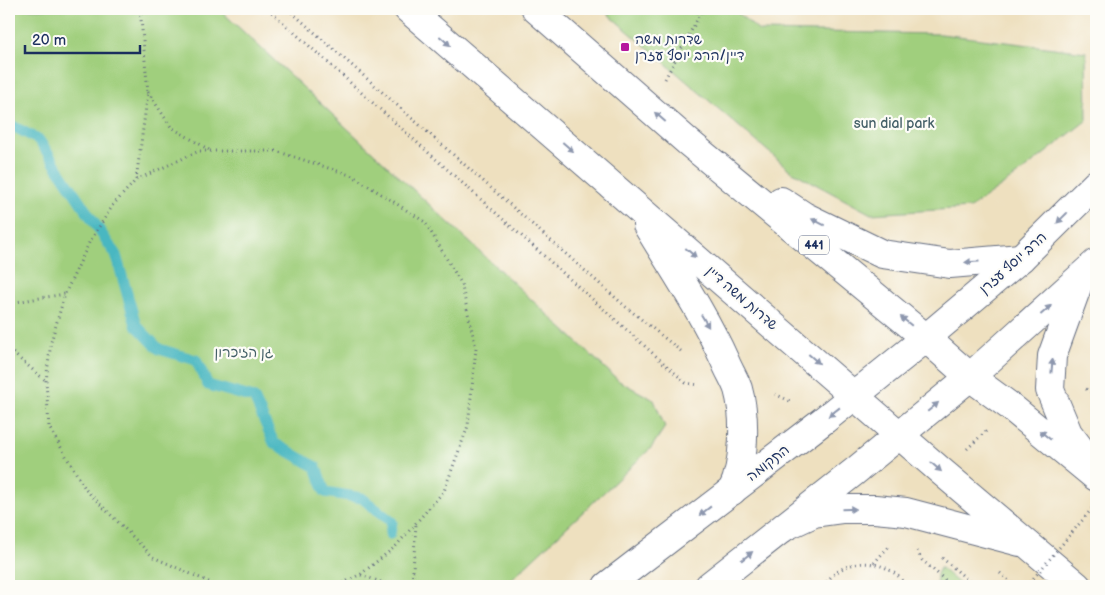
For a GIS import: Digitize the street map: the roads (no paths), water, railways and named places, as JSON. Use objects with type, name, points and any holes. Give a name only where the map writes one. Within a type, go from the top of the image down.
[{"type":"main road","name":"שדרות משה דיין","points":[[408,9],[899,435],[1078,586]]},
{"type":"main road","name":"441","points":[[536,9],[688,142],[926,338],[970,377],[1011,407],[1096,477]]},
{"type":"main road","points":[[688,142],[804,216],[882,254],[950,264],[1021,258]]},
{"type":"main road","name":"הרב יוסף עזרן","points":[[926,338],[1021,258],[1096,184]]},
{"type":"main road","points":[[635,205],[711,331],[738,390],[743,418],[742,444],[740,468],[732,491]]},
{"type":"main road","points":[[709,586],[970,377],[1088,271]]},
{"type":"main road","points":[[1088,271],[1052,356],[1050,390],[1068,433],[1096,472]]},
{"type":"main road","name":"התקומה","points":[[607,586],[732,491],[926,338]]},
{"type":"main road","points":[[786,526],[814,513],[842,509],[875,509],[906,512],[1026,543]]},
{"type":"waterway","points":[[9,124],[39,140],[116,255],[136,325],[159,349],[196,360],[208,385],[254,398],[274,443],[316,467],[325,492],[362,498],[392,522],[390,534]]},
{"type":"place","name":"שדרות משה דיין/הרב יוסף עזרן","points":[[625,47]]},
{"type":"park label","name":"sun dial park","points":[[894,123]]},
{"type":"park label","name":"גן הזיכרון","points":[[244,352]]}]
